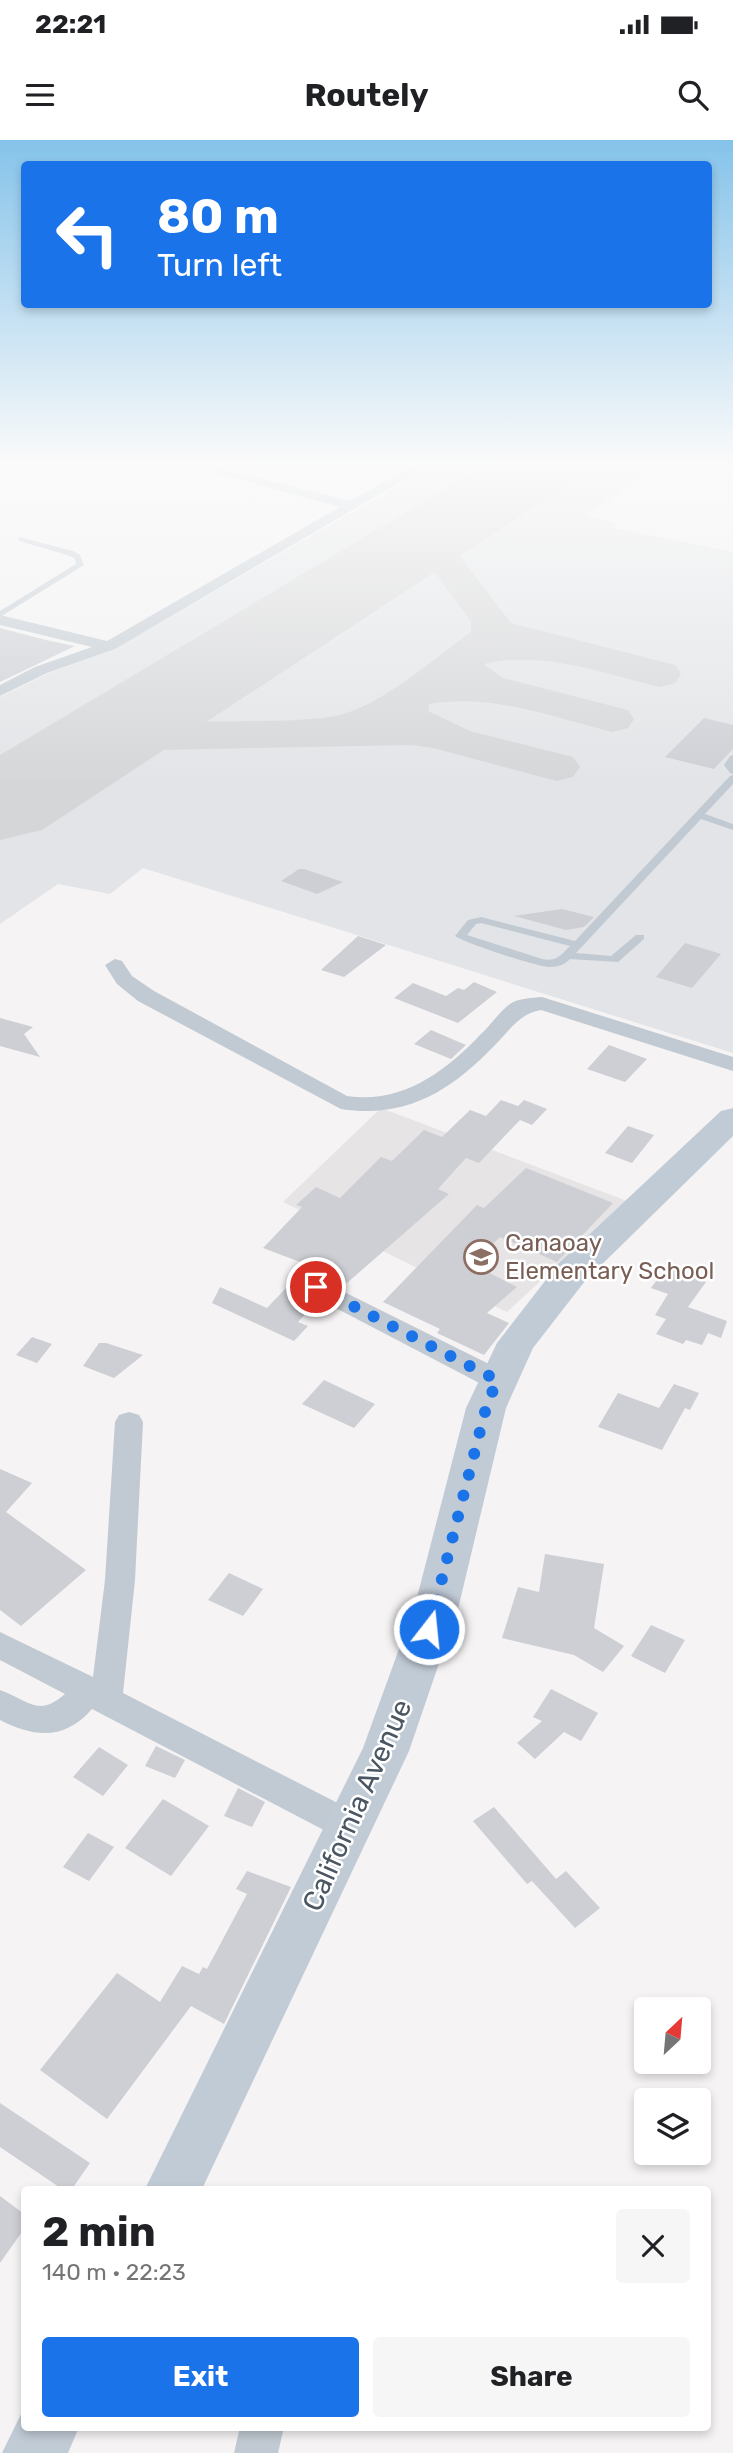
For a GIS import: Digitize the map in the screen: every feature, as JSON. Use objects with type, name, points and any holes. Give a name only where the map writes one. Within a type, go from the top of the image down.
[{"type":"street","points":[[0,691],[41,670],[109,646],[241,570]]},
{"type":"street","points":[[0,618],[109,646]]},
{"type":"street","points":[[115,965],[124,980],[146,996],[341,1102],[355,1106],[375,1107],[399,1101],[454,1073],[519,1007],[530,1003],[542,1003],[733,1064]]},
{"type":"street","name":"California Avenue","points":[[185,2184],[386,1751],[437,1605],[486,1408],[516,1343],[572,1272],[643,1201],[733,1118]]},
{"type":"street","points":[[316,1287],[497,1380]]},
{"type":"street","points":[[0,1704],[21,1717],[40,1722],[69,1715],[97,1697],[120,1580],[129,1422]]},
{"type":"street","points":[[0,1645],[351,1827]]},
{"type":"street","points":[[33,2453],[46,2431]]},
{"type":"street","points":[[256,2453],[261,2431]]},
{"type":"lane","points":[[0,618],[73,570]]},
{"type":"lane","points":[[733,758],[729,765],[733,771]]},
{"type":"lane","points":[[577,945],[481,920],[471,922],[460,936],[557,964],[568,955],[733,778]]},
{"type":"lane","points":[[700,815],[733,827]]},
{"type":"lane","points":[[568,955],[614,960],[640,937]]},
{"type":"shaded area","points":[[252,570],[733,570],[733,1053],[143,868],[110,894],[58,884],[0,924],[0,697],[47,674],[114,649]]},
{"type":"shaded area","name":"Canaoay Elementary School","points":[[381,1108],[627,1201],[507,1312],[283,1202]]},
{"type":"building","points":[[0,628],[46,640],[75,646],[0,682]]},
{"type":"building","points":[[704,718],[733,725],[733,749],[714,769],[665,757]]},
{"type":"building","points":[[299,869],[343,882],[317,894],[281,881]]},
{"type":"building","points":[[562,909],[594,917],[584,927],[566,930],[514,916]]},
{"type":"building","points":[[358,936],[386,945],[344,977],[321,970]]},
{"type":"building","points":[[685,943],[721,954],[692,988],[656,977]]},
{"type":"building","points":[[474,982],[497,992],[458,1023],[394,998],[413,983],[446,996],[458,988],[464,990]]},
{"type":"building","points":[[0,1018],[33,1027],[24,1034],[40,1057],[0,1046]]},
{"type":"building","points":[[431,1030],[466,1045],[451,1059],[414,1044]]},
{"type":"building","points":[[609,1045],[647,1059],[625,1082],[587,1069]]},
{"type":"building","points":[[501,1100],[518,1106],[524,1100],[547,1109],[532,1125],[520,1120],[479,1163],[466,1158],[438,1189],[449,1194],[347,1283],[339,1279],[334,1284],[317,1276],[305,1280],[301,1288],[317,1301],[298,1322],[308,1326],[294,1341],[212,1303],[220,1287],[267,1308],[308,1265],[263,1248],[302,1207],[296,1205],[316,1187],[340,1198],[381,1157],[392,1161],[424,1130],[442,1137],[470,1110],[486,1116]]},
{"type":"building","points":[[628,1126],[654,1135],[632,1163],[605,1153]]},
{"type":"building","points":[[526,1168],[613,1203],[557,1262],[500,1237],[472,1264],[517,1287],[487,1313],[509,1323],[484,1355],[437,1333],[440,1329],[383,1302],[477,1205],[484,1208]]},
{"type":"building","points":[[666,1267],[706,1282],[688,1307],[727,1321],[721,1338],[708,1333],[702,1345],[686,1340],[683,1344],[656,1334],[666,1319],[655,1315],[668,1294],[651,1288]]},
{"type":"building","points":[[32,1337],[52,1344],[37,1363],[16,1355]]},
{"type":"building","points":[[99,1343],[143,1355],[114,1378],[83,1366]]},
{"type":"building","points":[[324,1380],[375,1404],[354,1428],[302,1404]]},
{"type":"building","points":[[674,1384],[699,1393],[690,1410],[685,1408],[662,1450],[598,1427],[618,1393],[659,1408]]},
{"type":"building","points":[[0,1469],[32,1483],[6,1512],[86,1570],[21,1626],[0,1610]]},
{"type":"building","points":[[545,1554],[604,1564],[594,1628],[624,1646],[603,1672],[574,1655],[502,1638],[518,1587],[539,1592]]},
{"type":"building","points":[[229,1573],[263,1589],[243,1616],[208,1600]]},
{"type":"building","points":[[651,1625],[685,1640],[665,1673],[631,1656]]},
{"type":"building","points":[[551,1689],[598,1713],[581,1741],[564,1732],[535,1759],[517,1743],[542,1721],[533,1717]]},
{"type":"building","points":[[156,1746],[185,1760],[175,1778],[145,1766]]},
{"type":"building","points":[[99,1747],[128,1765],[103,1796],[73,1777]]},
{"type":"building","points":[[238,1788],[265,1802],[252,1827],[224,1816]]},
{"type":"building","points":[[163,1799],[209,1826],[171,1876],[125,1848]]},
{"type":"building","points":[[494,1807],[556,1879],[566,1871],[600,1908],[575,1928],[532,1881],[527,1884],[473,1821]]},
{"type":"building","points":[[88,1833],[114,1847],[89,1881],[63,1867]]},
{"type":"building","points":[[247,1871],[291,1887],[224,2024],[191,2006],[107,2119],[40,2070],[117,1973],[160,2002],[182,1966],[199,1974],[203,1967],[207,1969],[247,1894],[236,1889]]},
{"type":"building","points":[[0,2103],[90,2163],[74,2186],[58,2186],[0,2147]]},
{"type":"building","points":[[0,2196],[21,2212],[21,2233],[0,2263]]},
{"type":"taxiway","points":[[296,734],[344,728],[381,716],[491,636],[491,620],[452,570]]},
{"type":"taxiway","points":[[509,635],[531,643],[660,674]]},
{"type":"taxiway","points":[[552,649],[507,646],[467,655],[463,664],[473,678],[488,687],[612,719]]},
{"type":"taxiway","points":[[501,691],[443,689],[409,696],[406,715],[434,733],[454,740],[557,767]]},
{"type":"taxiway","points":[[296,734],[411,732],[439,735]]},
{"type":"taxiway","points":[[81,754],[113,743],[158,737],[296,734]]},
{"type":"taxiway","points":[[290,735],[296,734]]},
{"type":"runway","points":[[0,805],[375,570]]},
{"type":"place","name":"Canaoay Elementary School","points":[[481,1257]]},
{"type":"route","points":[[316,1287],[497,1380],[486,1408],[429,1629]]}]
